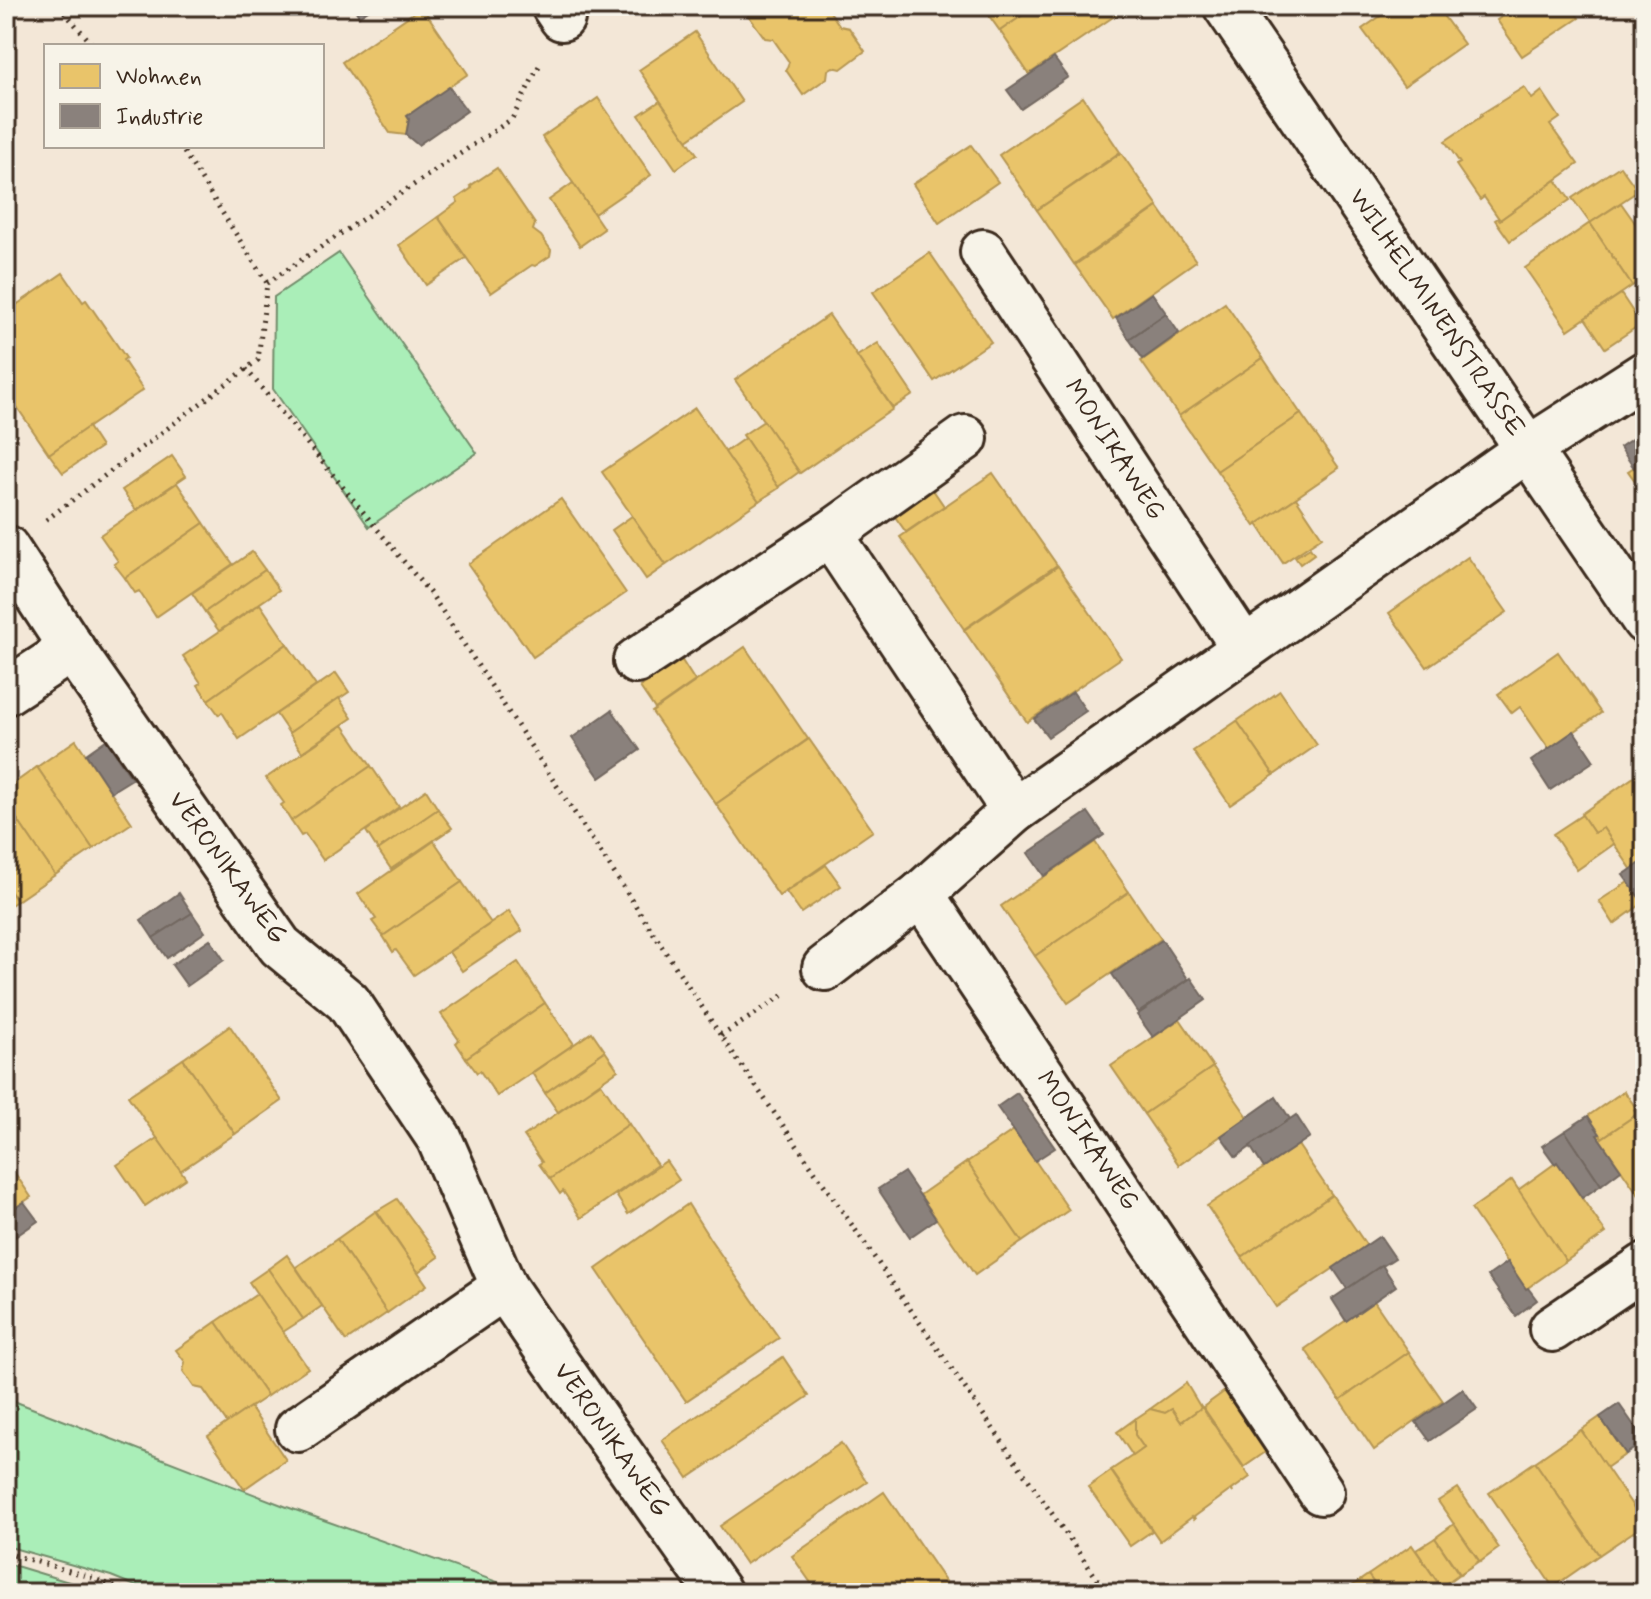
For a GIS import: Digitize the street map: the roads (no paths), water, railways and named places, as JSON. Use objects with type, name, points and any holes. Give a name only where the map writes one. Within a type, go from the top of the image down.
[{"type":"street","name":"WILHELMINENSTRASSE","points":[[1226,6],[1645,621]]},
{"type":"street","name":"MONIKAWEG","points":[[983,252],[1244,648]]},
{"type":"street","points":[[825,968],[921,894],[1014,811],[1528,449],[1645,374]]},
{"type":"street","points":[[636,661],[830,534],[965,438]]},
{"type":"street","points":[[830,534],[1014,811]]},
{"type":"street","name":"VERONIKAWEG","points":[[7,549],[72,649],[280,946],[348,1002],[439,1138],[504,1287],[719,1593]]},
{"type":"street","points":[[6,692],[72,649]]},
{"type":"street","name":"MONIKAWEG","points":[[921,894],[1321,1492]]},
{"type":"street","points":[[1552,1329],[1645,1266]]},
{"type":"street","points":[[298,1429],[504,1287]]}]
